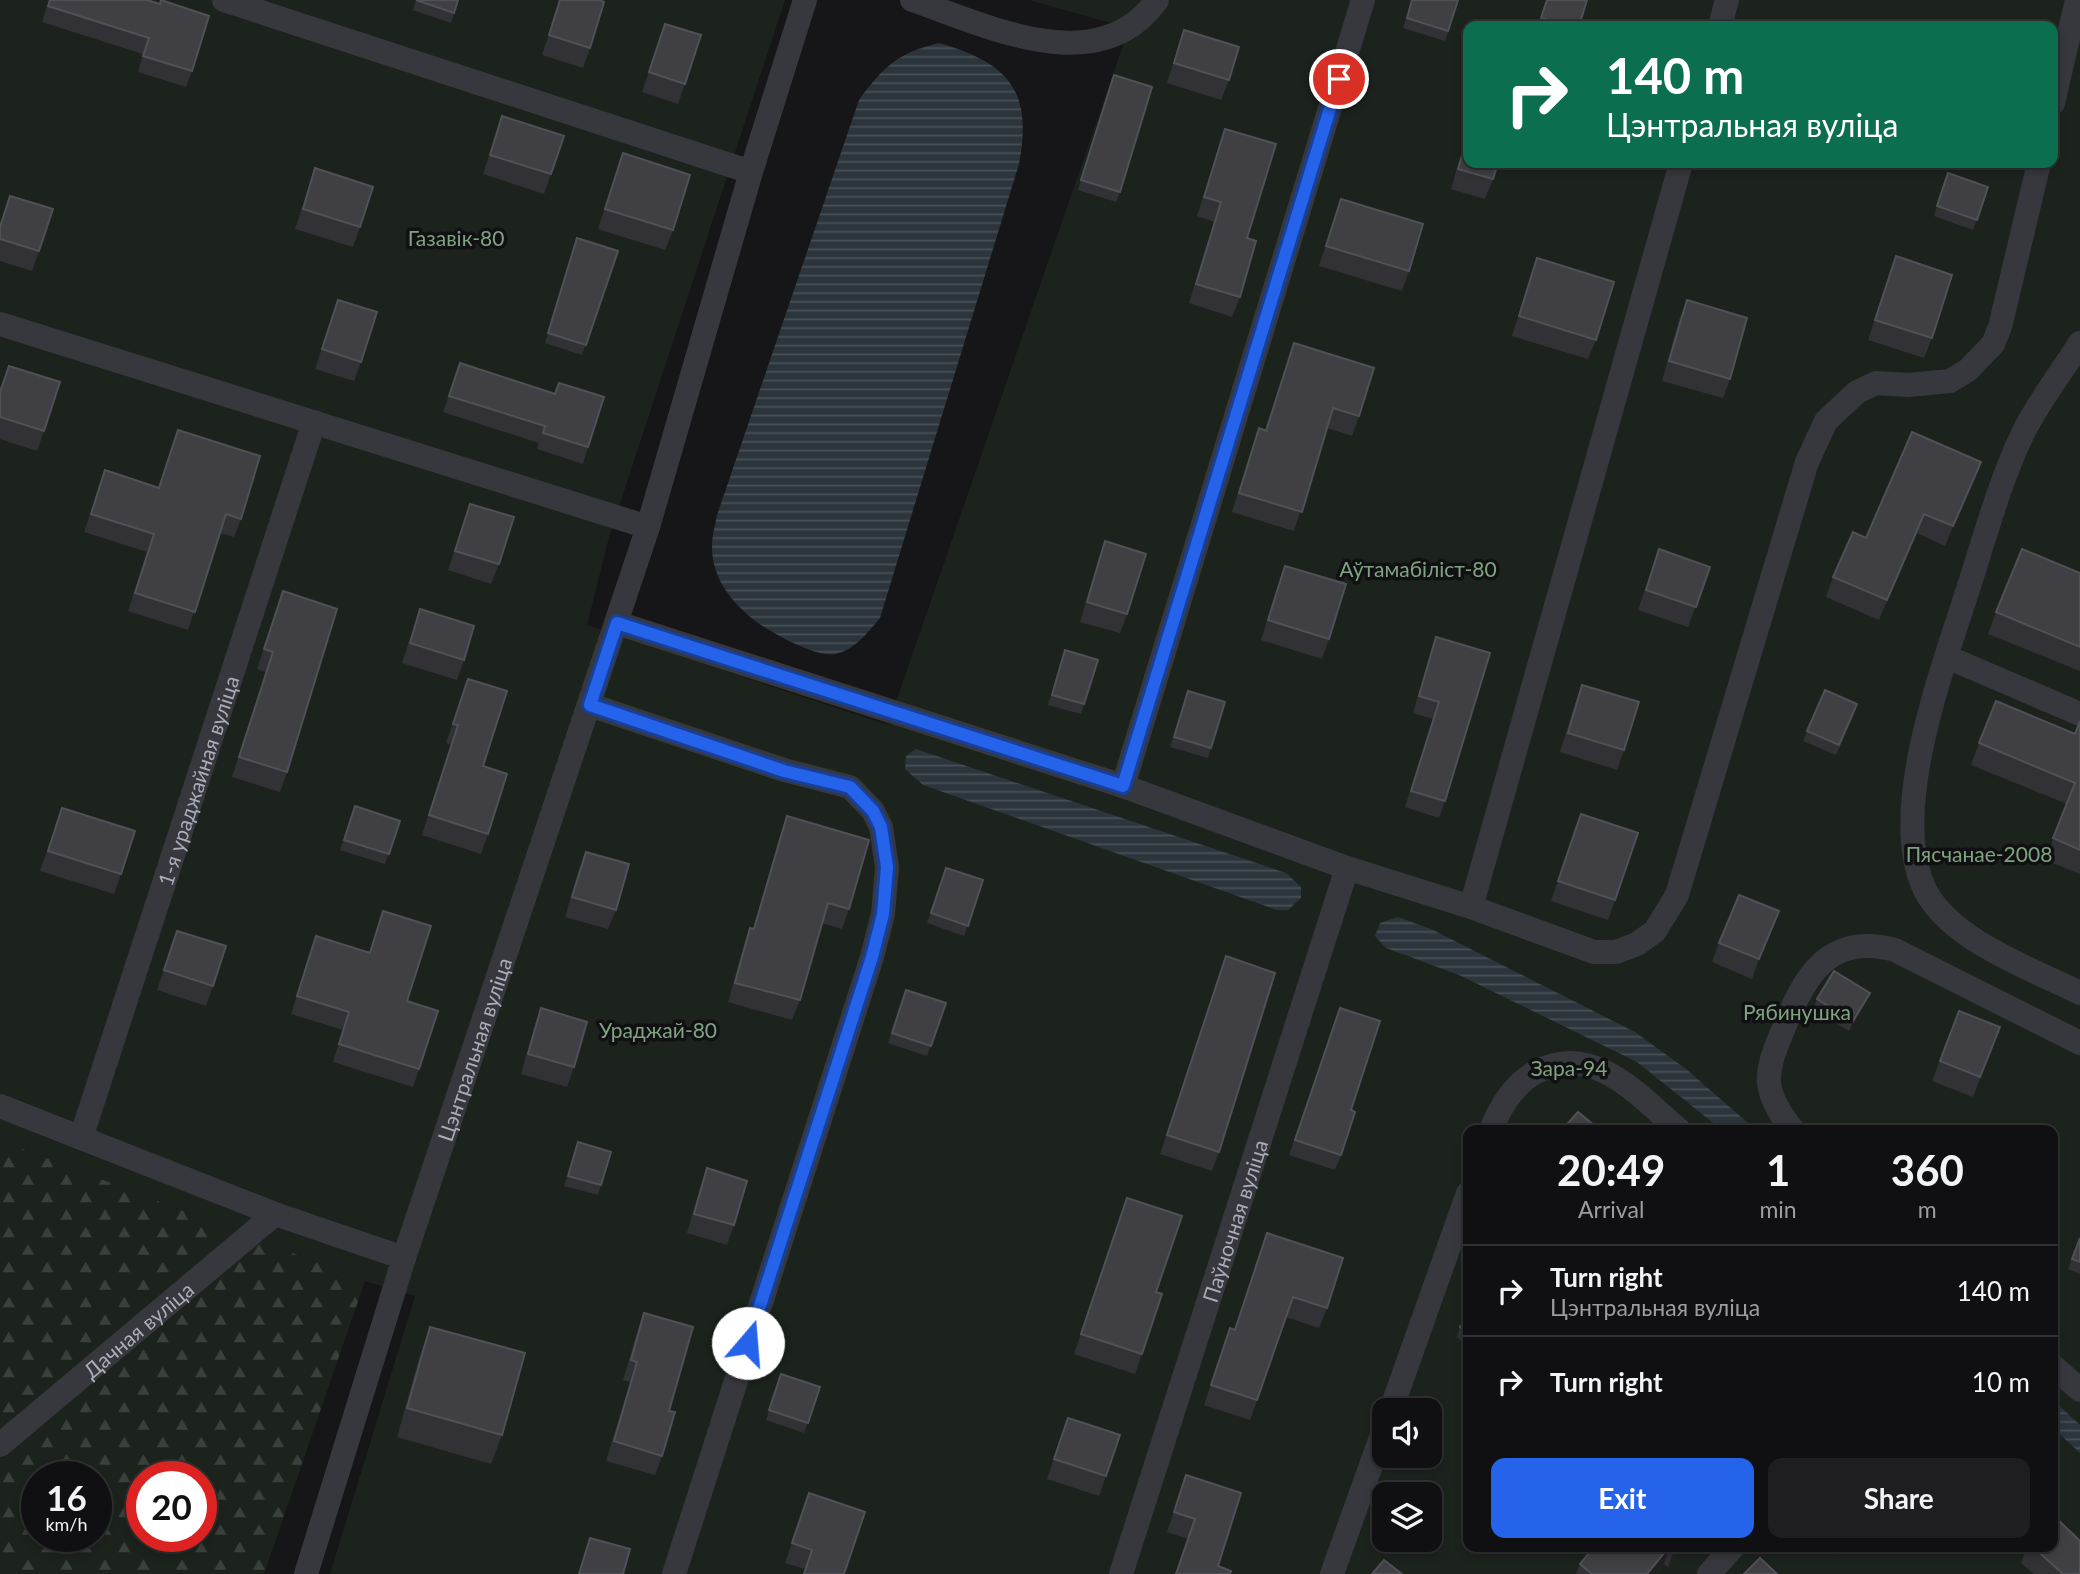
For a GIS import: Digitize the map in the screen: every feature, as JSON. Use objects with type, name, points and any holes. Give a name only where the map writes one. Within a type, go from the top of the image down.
[{"type":"lane","points":[[224,0],[751,172]]},
{"type":"lane","name":"Цэнтральная вуліца","points":[[306,1574],[404,1258],[648,527],[751,172],[805,0]]},
{"type":"lane","points":[[912,0],[1013,34],[1072,44],[1099,40],[1122,31],[1140,19],[1157,0]]},
{"type":"lane","points":[[1123,786],[1363,0]]},
{"type":"lane","points":[[1721,21],[1727,0]]},
{"type":"lane","points":[[2058,82],[2077,0]]},
{"type":"lane","points":[[1471,907],[1680,168]]},
{"type":"lane","points":[[617,623],[1123,786],[1347,868],[1471,907],[1594,953],[1616,952],[1637,944],[1655,931],[1677,895],[1816,440],[1826,421],[1857,392],[1876,383],[1918,385],[1950,381],[1968,370],[1993,344],[2000,327],[2038,168]]},
{"type":"lane","points":[[1,328],[314,422],[648,527]]},
{"type":"lane","points":[[2080,343],[2039,404],[2011,460],[1947,657],[1924,740],[1916,782],[1913,823],[1922,884],[1937,907],[1957,927],[1980,943],[2080,993]]},
{"type":"lane","name":"1-я ураджайная вуліца","points":[[81,1138],[314,422]]},
{"type":"lane","points":[[1947,657],[2080,713]]},
{"type":"lane","points":[[590,705],[784,771],[850,787],[873,811],[881,827],[887,867],[883,914],[872,957],[674,1574]]},
{"type":"lane","name":"Паўночная вуліца","points":[[1121,1574],[1347,868]]},
{"type":"lane","points":[[1790,1125],[1772,1096],[1769,1083],[1772,1057],[1806,980],[1820,964],[1857,945],[1877,945],[1895,950],[2080,1043]]},
{"type":"lane","points":[[1494,1125],[1510,1094],[1528,1076],[1549,1065],[1569,1060],[1592,1064],[1610,1073],[1673,1125]]},
{"type":"lane","points":[[0,1105],[275,1214],[404,1258]]},
{"type":"lane","points":[[1395,1398],[1463,1207]]},
{"type":"lane","name":"Дачная вуліца","points":[[0,1445],[275,1214]]},
{"type":"lane","points":[[2058,1371],[2080,1391]]},
{"type":"lane","points":[[1332,1574],[1372,1462]]},
{"type":"lane","points":[[1709,1574],[1729,1552]]},
{"type":"green space","points":[[0,0],[785,0],[609,537],[587,625],[888,725],[1129,28],[1029,0],[2080,0],[2080,1574],[330,1574],[415,1296],[365,1281],[0,1140]]},
{"type":"green space","points":[[0,1140],[365,1281],[264,1574],[0,1574]]},
{"type":"shaded area","points":[[939,43],[983,60],[999,71],[1010,84],[1018,99],[1022,117],[1019,164],[880,618],[849,649],[835,654],[824,654],[775,634],[749,616],[727,592],[714,563],[712,547],[717,515],[859,100],[893,62],[913,51]]},
{"type":"shaded area","points":[[916,749],[1286,873],[1301,887],[1301,898],[1288,910],[1277,910],[923,785],[905,769],[906,756]]},
{"type":"shaded area","points":[[1398,917],[1433,930],[1635,1032],[1686,1069],[1750,1125],[1716,1125],[1637,1062],[1459,975],[1386,948],[1375,936],[1380,923]]},
{"type":"shaded area","points":[[2058,1405],[2080,1425],[2080,1453],[2058,1433]]},
{"type":"building","points":[[50,0],[147,0],[160,4],[161,0],[209,16],[192,71],[143,56],[149,38],[48,6]]},
{"type":"building","points":[[416,0],[458,0],[454,13]]},
{"type":"building","points":[[560,0],[604,2],[590,48],[549,35]]},
{"type":"building","points":[[1412,0],[1458,0],[1448,31],[1407,18]]},
{"type":"building","points":[[1547,0],[1587,0],[1581,21],[1552,21],[1541,18]]},
{"type":"building","points":[[665,24],[701,35],[685,84],[649,72]]},
{"type":"building","points":[[1184,30],[1239,47],[1229,80],[1174,63]]},
{"type":"building","points":[[1114,75],[1152,87],[1120,192],[1081,180]]},
{"type":"building","points":[[502,116],[564,136],[551,174],[490,155]]},
{"type":"building","points":[[1225,129],[1276,144],[1247,238],[1256,241],[1240,297],[1196,284],[1221,202],[1204,197]]},
{"type":"building","points":[[1463,152],[1463,168],[1496,168],[1493,179],[1458,169]]},
{"type":"building","points":[[623,153],[690,175],[673,230],[605,209]]},
{"type":"building","points":[[315,168],[373,187],[360,227],[303,209]]},
{"type":"building","points":[[1948,173],[1988,187],[1977,220],[1937,206]]},
{"type":"building","points":[[10,196],[53,209],[39,251],[0,239],[0,227]]},
{"type":"building","points":[[1341,199],[1423,224],[1409,271],[1326,246]]},
{"type":"building","points":[[577,238],[618,251],[586,345],[548,333]]},
{"type":"building","points":[[1896,256],[1952,275],[1932,338],[1875,320]]},
{"type":"building","points":[[1537,258],[1614,282],[1596,340],[1519,316]]},
{"type":"building","points":[[338,300],[377,312],[361,362],[322,349]]},
{"type":"building","points":[[1687,300],[1747,318],[1730,379],[1669,361]]},
{"type":"building","points":[[1294,343],[1374,368],[1359,416],[1333,408],[1302,512],[1239,493],[1259,428],[1266,431]]},
{"type":"building","points":[[460,363],[555,394],[559,383],[604,397],[588,447],[543,433],[545,426],[449,396]]},
{"type":"building","points":[[9,366],[60,382],[44,431],[0,417],[0,392]]},
{"type":"building","points":[[178,430],[260,456],[241,519],[226,514],[195,612],[135,593],[154,534],[91,514],[105,470],[159,488]]},
{"type":"building","points":[[1912,432],[1981,462],[1953,526],[1924,514],[1887,600],[1833,577],[1853,532],[1866,538]]},
{"type":"building","points":[[470,504],[514,517],[499,564],[455,551]]},
{"type":"building","points":[[1105,541],[1146,554],[1127,614],[1087,602]]},
{"type":"building","points":[[1659,549],[1710,567],[1696,607],[1646,590]]},
{"type":"building","points":[[2022,549],[2080,573],[2080,647],[1996,612]]},
{"type":"building","points":[[1285,566],[1346,584],[1329,639],[1268,620]]},
{"type":"building","points":[[283,591],[337,609],[287,772],[239,757],[273,652],[264,649]]},
{"type":"building","points":[[420,609],[474,626],[464,660],[410,643]]},
{"type":"building","points":[[1436,637],[1490,653],[1445,801],[1411,791],[1439,702],[1419,696]]},
{"type":"building","points":[[1065,650],[1098,660],[1084,704],[1052,695]]},
{"type":"building","points":[[468,679],[507,691],[483,766],[507,774],[488,834],[429,815],[458,725],[453,724]]},
{"type":"building","points":[[1582,685],[1639,702],[1624,750],[1568,733]]},
{"type":"building","points":[[1825,690],[1857,704],[1839,745],[1807,731]]},
{"type":"building","points":[[1188,691],[1225,702],[1211,748],[1174,737]]},
{"type":"building","points":[[1996,701],[2075,734],[2080,721],[2080,850],[2053,838],[2075,783],[1979,743]]},
{"type":"building","points":[[355,806],[400,821],[389,854],[344,840]]},
{"type":"building","points":[[62,808],[135,831],[121,874],[48,851]]},
{"type":"building","points":[[1581,814],[1638,833],[1615,900],[1558,881]]},
{"type":"building","points":[[787,816],[869,840],[849,909],[828,903],[800,1000],[735,983]]},
{"type":"building","points":[[586,852],[629,864],[616,910],[572,897]]},
{"type":"building","points":[[946,868],[983,880],[968,926],[931,913]]},
{"type":"building","points":[[1739,895],[1779,911],[1759,959],[1719,943]]},
{"type":"building","points":[[383,911],[431,926],[407,1001],[438,1011],[419,1069],[339,1044],[349,1012],[297,996],[316,936],[370,953]]},
{"type":"building","points":[[177,931],[226,946],[213,986],[164,970]]},
{"type":"building","points":[[1226,956],[1275,973],[1219,1152],[1167,1135]]},
{"type":"building","points":[[1834,971],[1870,993],[1853,1021],[1817,999]]},
{"type":"building","points":[[906,990],[946,1003],[931,1046],[892,1033]]},
{"type":"building","points":[[541,1008],[587,1022],[574,1067],[528,1054]]},
{"type":"building","points":[[1340,1008],[1380,1021],[1351,1110],[1355,1112],[1341,1155],[1295,1140]]},
{"type":"building","points":[[1959,1011],[2000,1027],[1980,1077],[1940,1061]]},
{"type":"building","points":[[1578,1112],[1594,1125],[1566,1125]]},
{"type":"building","points":[[578,1142],[611,1152],[601,1185],[568,1176]]},
{"type":"building","points":[[707,1168],[747,1181],[734,1225],[694,1214]]},
{"type":"building","points":[[1127,1198],[1182,1216],[1156,1292],[1162,1294],[1142,1354],[1081,1334]]},
{"type":"building","points":[[1267,1233],[1343,1258],[1327,1308],[1293,1297],[1257,1400],[1211,1385],[1230,1328],[1235,1330]]},
{"type":"building","points":[[2080,1238],[2080,1262],[2072,1259]]},
{"type":"building","points":[[644,1313],[693,1327],[669,1411],[675,1412],[662,1456],[614,1441],[637,1362],[631,1360]]},
{"type":"building","points":[[430,1327],[525,1353],[502,1435],[407,1408]]},
{"type":"building","points":[[781,1374],[820,1387],[808,1423],[769,1410]]},
{"type":"building","points":[[1068,1418],[1120,1435],[1106,1476],[1054,1459]]},
{"type":"building","points":[[1186,1475],[1241,1493],[1218,1566],[1231,1571],[1230,1574],[1176,1574],[1195,1519],[1174,1512]]},
{"type":"building","points":[[809,1493],[865,1512],[844,1574],[804,1574],[812,1550],[792,1543]]},
{"type":"building","points":[[2058,1520],[2080,1541],[2080,1574],[2063,1574],[2039,1552],[2058,1552]]},
{"type":"building","points":[[590,1538],[630,1549],[623,1574],[579,1574]]},
{"type":"building","points":[[1590,1552],[1665,1552],[1647,1574],[1592,1574],[1580,1564]]},
{"type":"building","points":[[1760,1558],[1777,1574],[1744,1574]]},
{"type":"building","points":[[1384,1560],[1402,1574],[1372,1574]]},
{"type":"route","points":[[748,1343],[872,957],[883,914],[887,867],[881,827],[873,811],[850,787],[784,771],[590,705],[617,623],[1123,786],[1339,79]]},
{"type":"park label","name":"Газавік-80","points":[[456,237]]},
{"type":"park label","name":"Аўтамабіліст-80","points":[[1418,568]]},
{"type":"park label","name":"Пясчанае-2008","points":[[1979,853]]},
{"type":"park label","name":"Рябинушка","points":[[1797,1011]]},
{"type":"park label","name":"Ураджай-80","points":[[658,1029]]},
{"type":"park label","name":"Зара-94","points":[[1569,1067]]}]
